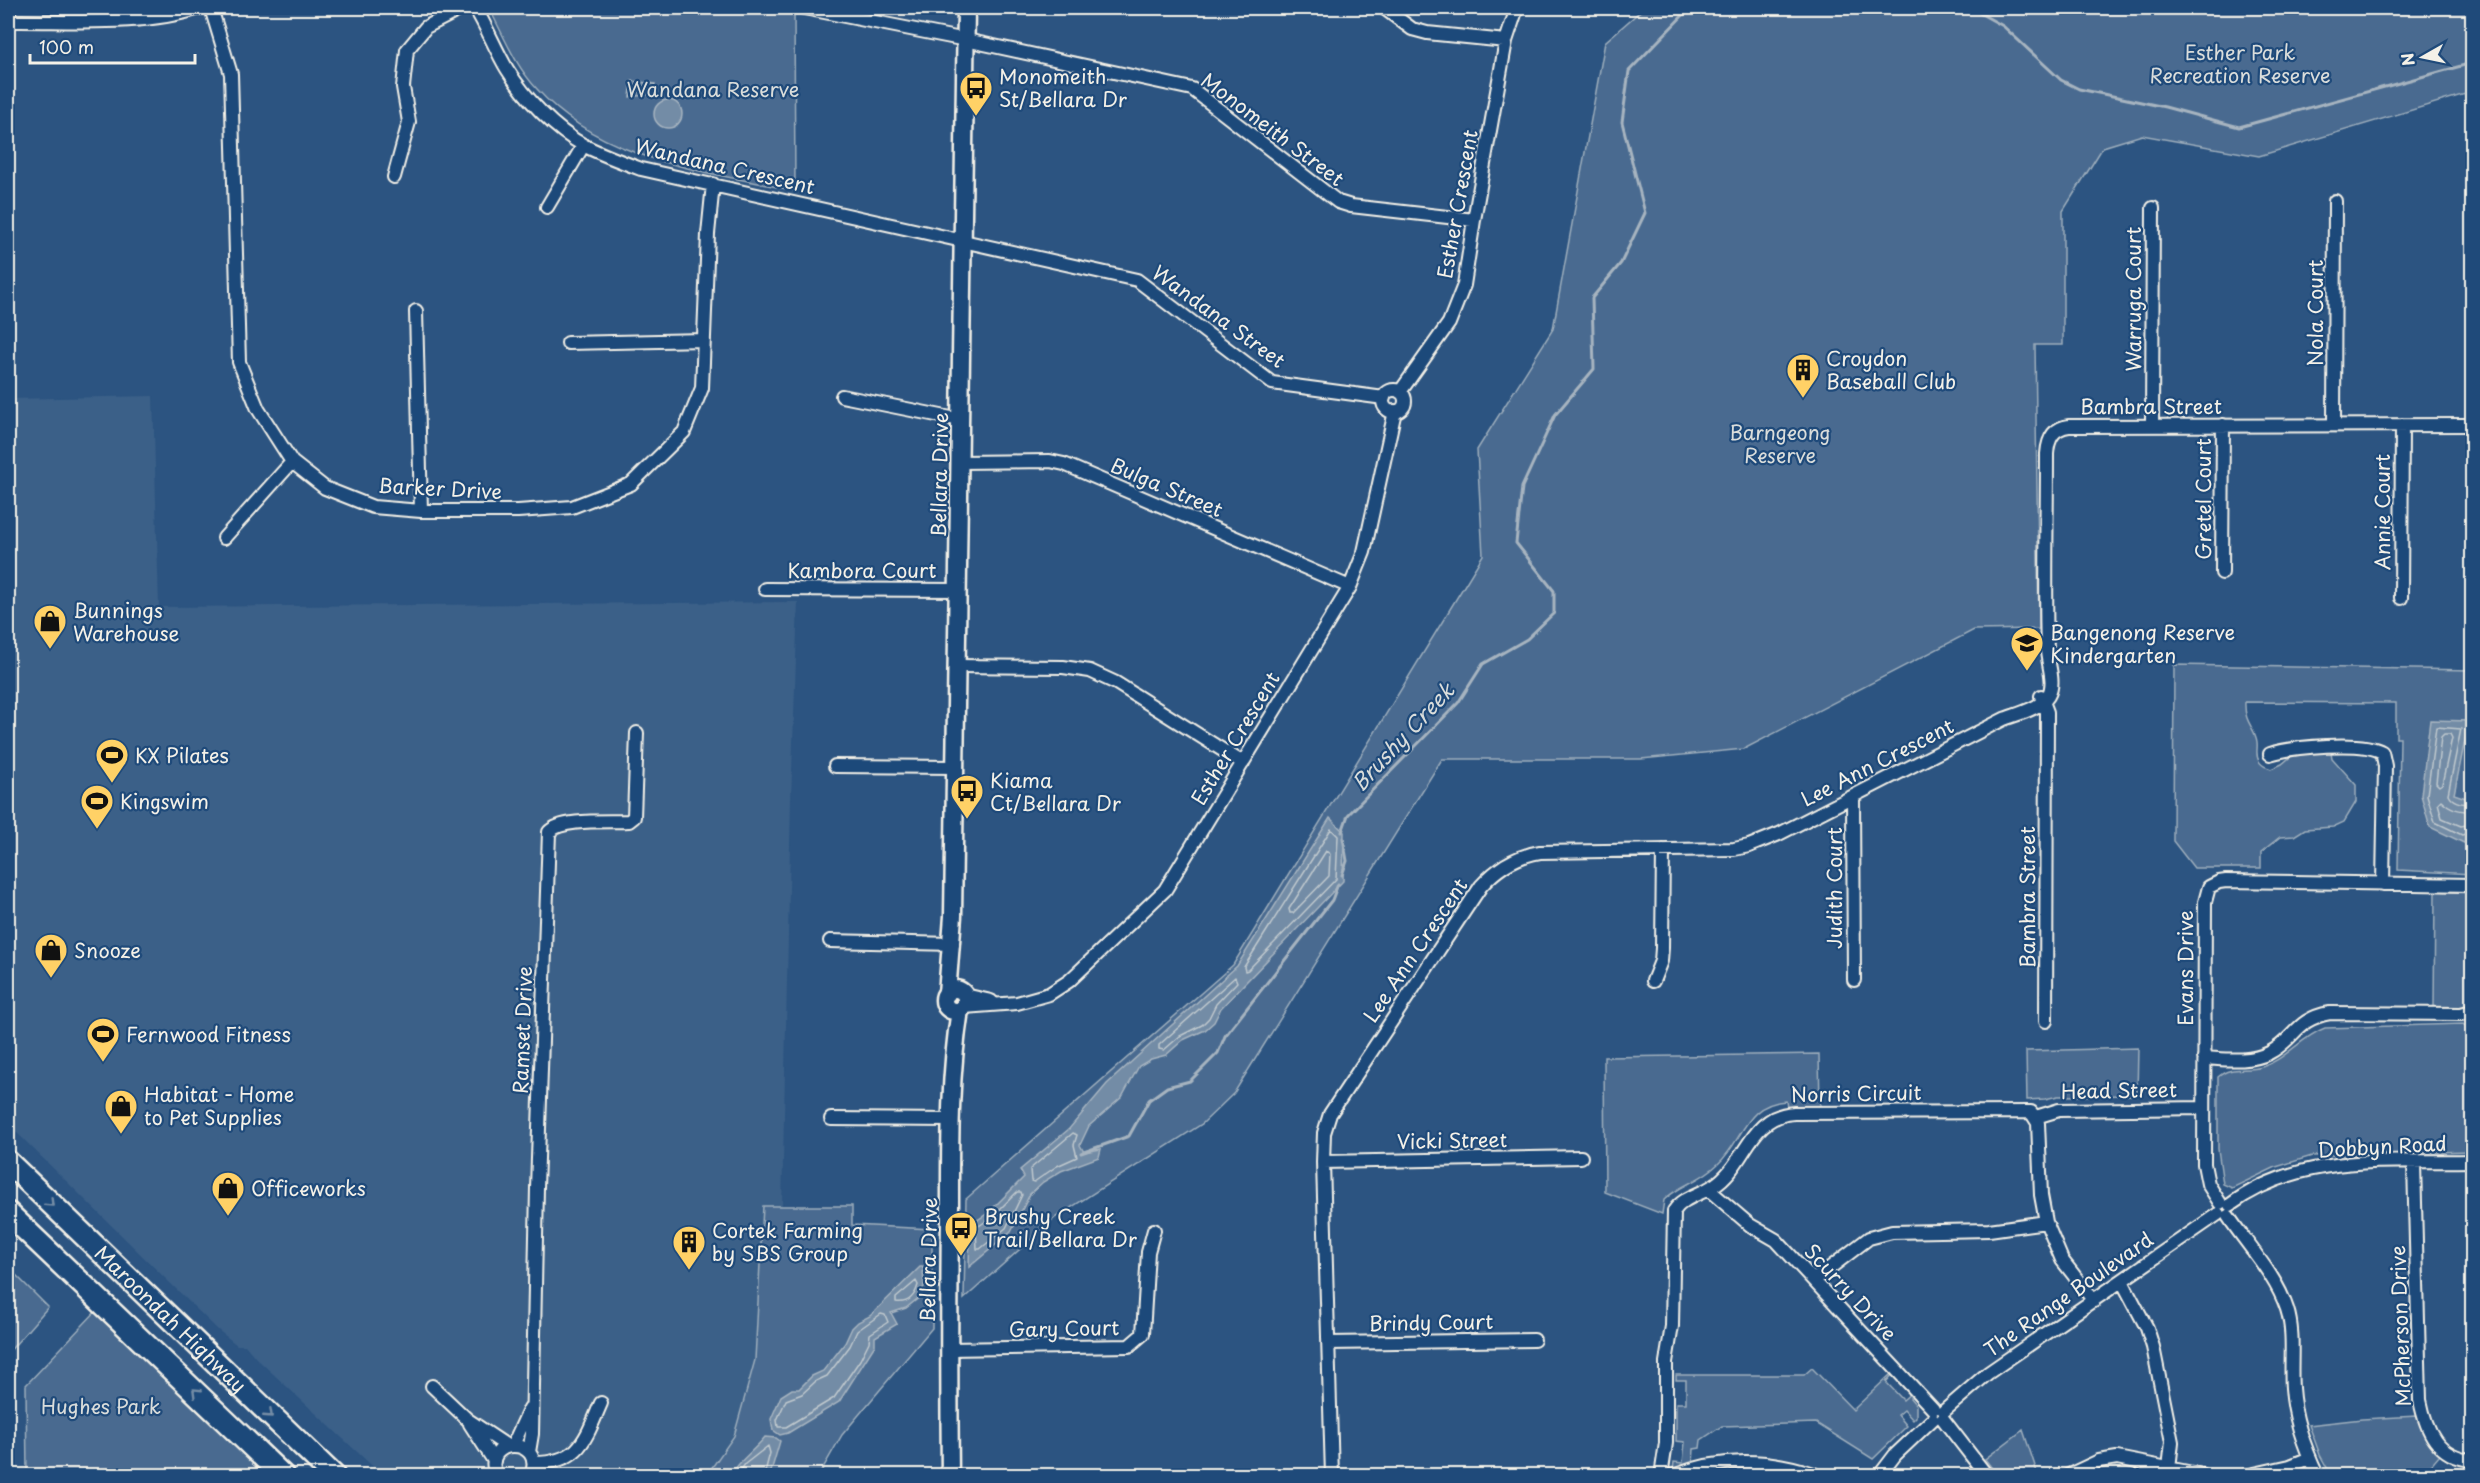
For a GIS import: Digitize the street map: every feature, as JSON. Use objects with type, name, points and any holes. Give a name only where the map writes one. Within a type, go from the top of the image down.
[{"type":"highway","name":"Maroondah Highway","points":[[8,1162],[334,1476]]},
{"type":"highway","name":"Maroondah Highway","points":[[8,1213],[283,1476]]},
{"type":"main road","name":"Bellara Drive","points":[[950,1476],[948,1288],[950,1120],[958,1001],[953,944],[966,8]]},
{"type":"street","points":[[8,21],[148,19],[200,8]]},
{"type":"street","name":"Barker Drive","points":[[211,8],[231,74],[240,362],[258,408],[292,462],[325,488],[374,507],[421,511],[518,511],[572,507],[631,484],[684,432],[702,388],[708,234],[713,184]]},
{"type":"street","points":[[394,177],[409,122],[403,87],[407,50],[426,27],[463,8]]},
{"type":"street","name":"Wandana Crescent","points":[[475,8],[508,70],[523,91],[558,127],[584,146],[641,169],[963,241]]},
{"type":"street","name":"Monomeith Street","points":[[804,8],[1192,89],[1338,202],[1351,206],[1474,220]]},
{"type":"street","points":[[1384,8],[1412,29],[1427,33],[1506,41]]},
{"type":"street","name":"Esther Crescent","points":[[1400,392],[1449,323],[1464,285],[1506,41],[1517,8]]},
{"type":"street","points":[[548,207],[584,146]]},
{"type":"street","name":"Nola Court","points":[[2334,425],[2335,201]]},
{"type":"street","name":"Warruga Court","points":[[2152,426],[2153,208]]},
{"type":"street","name":"Wandana Street","points":[[963,241],[1137,280],[1272,383],[1384,398]]},
{"type":"street","points":[[416,311],[421,511]]},
{"type":"street","points":[[568,343],[704,340]]},
{"type":"street","points":[[1390,390],[1400,392],[1404,397],[1404,404],[1401,409],[1395,411],[1386,407],[1384,398],[1390,390]]},
{"type":"street","points":[[842,396],[961,420]]},
{"type":"street","name":"Esther Crescent","points":[[958,1001],[1001,1004],[1036,999],[1059,988],[1165,890],[1350,586],[1364,552],[1395,411]]},
{"type":"street","name":"Annie Court","points":[[2401,598],[2402,425]]},
{"type":"street","name":"Bambra Street","points":[[2046,1021],[2047,712],[2042,697],[2049,695],[2050,687],[2047,653],[2047,454],[2050,440],[2057,430],[2063,427],[2472,425]]},
{"type":"street","name":"Gretel Court","points":[[2222,573],[2223,426]]},
{"type":"street","name":"Bulga Street","points":[[960,462],[1050,461],[1064,464],[1350,586]]},
{"type":"street","points":[[224,538],[292,462]]},
{"type":"street","name":"Kambora Court","points":[[765,589],[959,590]]},
{"type":"street","points":[[957,666],[1063,667],[1090,671],[1116,683],[1243,763]]},
{"type":"street","name":"Lee Ann Crescent","points":[[1332,1476],[1324,1133],[1330,1114],[1489,876],[1515,858],[1539,852],[1726,849],[1749,846],[1779,834],[1853,797],[2004,718],[2022,712],[2042,697]]},
{"type":"street","name":"Ramset Drive","points":[[531,1464],[537,1188],[549,832],[553,827],[568,823],[629,821],[634,817],[637,733]]},
{"type":"street","points":[[2270,754],[2300,747],[2367,748],[2382,752],[2385,766],[2383,884]]},
{"type":"street","points":[[835,766],[956,767]]},
{"type":"street","name":"Judith Court","points":[[1853,797],[1854,980]]},
{"type":"street","points":[[1653,981],[1661,961],[1662,948],[1663,850]]},
{"type":"street","name":"Evans Drive","points":[[2224,1209],[2208,1184],[2206,1175],[2205,902],[2209,887],[2226,881],[2472,885]]},
{"type":"street","points":[[830,941],[953,944]]},
{"type":"street","points":[[2204,1059],[2246,1059],[2269,1053],[2280,1046],[2307,1019],[2316,1015],[2330,1013],[2469,1014]]},
{"type":"street","name":"Head Street","points":[[2036,1117],[2059,1110],[2204,1108]]},
{"type":"street","name":"Norris Circuit","points":[[1661,1476],[1666,1443],[1666,1362],[1672,1326],[1674,1211],[1683,1201],[1711,1187],[1729,1173],[1765,1122],[1782,1113],[2025,1110],[2036,1117]]},
{"type":"street","points":[[2036,1117],[2041,1195],[2045,1219],[2053,1242],[2091,1303]]},
{"type":"street","points":[[831,1119],[950,1120]]},
{"type":"street","name":"Vicki Street","points":[[1323,1162],[1581,1157]]},
{"type":"street","name":"Dobbyn Road","points":[[2224,1209],[2256,1187],[2297,1171],[2346,1164],[2472,1161]]},
{"type":"street","name":"McPherson Drive","points":[[2414,1163],[2420,1400],[2426,1426],[2438,1445],[2452,1454],[2472,1460]]},
{"type":"street","name":"Scurry Drive","points":[[1711,1187],[1733,1211],[1750,1225],[1776,1240],[1938,1415],[1987,1476]]},
{"type":"street","points":[[2224,1209],[2275,1284],[2287,1308],[2291,1333],[2292,1389],[2295,1410],[2302,1440],[2318,1476]]},
{"type":"street","name":"The Range Boulevard","points":[[1879,1476],[1895,1455],[1988,1373],[2224,1209]]},
{"type":"street","points":[[1817,1283],[1858,1245],[1880,1234],[1989,1230],[2045,1219]]},
{"type":"street","name":"Gary Court","points":[[948,1349],[1129,1347],[1143,1334],[1148,1251],[1154,1230]]},
{"type":"street","points":[[2118,1284],[2139,1314],[2154,1347],[2172,1442],[2169,1468]]},
{"type":"street","name":"Brindy Court","points":[[1329,1343],[1534,1340]]},
{"type":"street","points":[[432,1386],[468,1420],[510,1446],[519,1446],[531,1464],[553,1463],[567,1457],[584,1442],[601,1403]]},
{"type":"street","name":"Ramset Drive","points":[[495,1472],[498,1452],[510,1446],[533,1402]]},
{"type":"street","points":[[468,1420],[495,1472]]},
{"type":"street","points":[[2067,1476],[2099,1461],[2118,1458],[2208,1476]]},
{"type":"street","points":[[2245,1476],[2290,1466],[2310,1458]]},
{"type":"street","points":[[1673,1476],[1705,1466],[1743,1462],[1780,1464],[1814,1474]]},
{"type":"shaded area","points":[[153,396],[159,607],[798,602],[782,1207],[763,1207],[755,1360],[734,1436],[706,1475],[382,1475],[256,1358],[245,1345],[237,1345],[218,1330],[8,1124],[8,399]]},
{"type":"green space","name":"Wandana Reserve","points":[[489,8],[794,8],[795,191],[656,160],[592,133],[563,113],[537,89],[516,60]]},
{"type":"green space","name":"Barngeong Reserve","points":[[1644,8],[2472,8],[2472,92],[2259,156],[2142,135],[2103,147],[2063,211],[2063,345],[2035,345],[2039,629],[1974,630],[1744,749],[1641,759],[1442,759],[1234,1093],[1202,1124],[1056,1217],[964,1299],[966,1199],[1233,965],[1483,555],[1477,450],[1553,329],[1605,42]]},
{"type":"green space","points":[[2174,665],[2472,670],[2472,874],[2398,870],[2400,738],[2396,738],[2396,703],[2245,702],[2246,715],[2256,737],[2257,756],[2261,764],[2271,769],[2282,764],[2295,753],[2331,752],[2332,758],[2356,785],[2356,802],[2344,822],[2333,827],[2305,829],[2294,836],[2280,837],[2261,852],[2261,868],[2194,868],[2173,841]]},
{"type":"green space","points":[[2435,891],[2472,893],[2472,1006],[2465,1009],[2434,1009]]},
{"type":"green space","points":[[2463,1024],[2472,1032],[2472,1147],[2468,1151],[2312,1156],[2276,1167],[2232,1188],[2223,1184],[2218,1149],[2218,1077],[2223,1073],[2262,1067],[2325,1028]]},
{"type":"green space","points":[[2138,1048],[2137,1095],[2058,1096],[2027,1100],[2026,1051]]},
{"type":"green space","points":[[1819,1054],[1820,1106],[1787,1108],[1786,1101],[1761,1109],[1753,1116],[1727,1155],[1718,1164],[1664,1200],[1662,1214],[1605,1192],[1604,1057]]},
{"type":"green space","points":[[763,1206],[852,1206],[852,1225],[932,1229],[932,1328],[842,1435],[819,1475],[706,1476],[734,1436],[755,1360]]},
{"type":"green space","points":[[8,1267],[48,1307],[8,1353]]},
{"type":"green space","name":"Hughes Park","points":[[100,1307],[268,1475],[27,1475],[26,1385]]},
{"type":"green space","points":[[1812,1368],[1853,1410],[1892,1373],[1886,1382],[1903,1400],[1911,1393],[1910,1398],[1916,1405],[1916,1417],[1913,1420],[1904,1410],[1898,1415],[1907,1426],[1873,1459],[1816,1423],[1722,1426],[1701,1440],[1700,1448],[1694,1449],[1693,1464],[1673,1470],[1674,1462],[1683,1463],[1685,1442],[1676,1441],[1676,1403],[1686,1403],[1686,1380],[1676,1380],[1676,1375],[1804,1375]]},
{"type":"green space","points":[[2417,1416],[2440,1455],[2423,1475],[2331,1475],[2320,1455],[2309,1425],[2362,1419]]},
{"type":"green space","points":[[2023,1430],[2038,1475],[1997,1475],[1985,1459]]},
{"type":"water","points":[[632,81],[655,84],[653,94],[630,97]]},
{"type":"water","points":[[668,100],[678,104],[682,114],[678,124],[668,128],[658,124],[654,114],[658,104]]},
{"type":"water","points":[[2430,720],[2469,721],[2454,794],[2466,798],[2472,787],[2472,836],[2464,843],[2430,827],[2421,795]]},
{"type":"water","points":[[1330,818],[1344,832],[1343,881],[1221,1008],[1214,1022],[1205,1030],[1183,1040],[1166,1055],[1151,1059],[1139,1066],[1122,1097],[1089,1126],[1080,1145],[1084,1152],[1101,1149],[1099,1157],[1061,1171],[1043,1182],[1030,1194],[1011,1232],[969,1267],[970,1225],[988,1213],[1024,1177],[1020,1170],[1069,1129],[1107,1084],[1237,966]]},
{"type":"water","points":[[920,1267],[923,1267],[924,1286],[921,1296],[906,1308],[891,1313],[897,1324],[875,1337],[875,1345],[839,1402],[788,1433],[780,1435],[773,1430],[771,1419],[781,1396],[792,1389],[799,1389],[812,1376],[823,1371],[845,1343],[852,1328],[870,1316]]},
{"type":"water","points":[[765,1437],[776,1438],[780,1441],[770,1475],[731,1475],[738,1465]]},
{"type":"waterway","name":"Brushy Creek","points":[[1342,832],[1348,815],[1458,703],[1483,664],[1527,639],[1554,613],[1554,591],[1516,543],[1522,487],[1555,415],[1594,369],[1592,298],[1621,263],[1645,213],[1622,122],[1629,71],[1690,8]]},
{"type":"waterway","name":"Brushy Creek","points":[[1973,8],[2003,26],[2061,80],[2079,89],[2165,107],[2239,127],[2472,63]]},
{"type":"waterway","name":"Brushy Creek","points":[[1342,875],[1347,861],[1343,838]]},
{"type":"waterway","name":"Brushy Creek","points":[[1081,1153],[1129,1136],[1149,1100],[1167,1087],[1190,1081],[1218,1053],[1225,1036],[1332,900],[1338,884]]},
{"type":"place","name":"Monomeith St/Bellara Dr","points":[[976,117]]},
{"type":"place","name":"Croydon Baseball Club","points":[[1803,399]]},
{"type":"place","name":"Bunnings Warehouse","points":[[50,650]]},
{"type":"place","name":"Bangenong Reserve Kindergarten","points":[[2027,672]]},
{"type":"place","name":"KX Pilates","points":[[112,784]]},
{"type":"place","name":"Kiama Ct/Bellara Dr","points":[[967,820]]},
{"type":"place","name":"Kingswim","points":[[97,830]]},
{"type":"place","name":"Snooze","points":[[51,979]]},
{"type":"place","name":"Fernwood Fitness","points":[[103,1063]]},
{"type":"place","name":"Habitat - Home to Pet Supplies","points":[[121,1135]]},
{"type":"place","name":"Officeworks","points":[[228,1217]]},
{"type":"place","name":"Brushy Creek Trail/Bellara Dr","points":[[961,1257]]},
{"type":"place","name":"Cortek Farming by SBS Group","points":[[689,1271]]},
{"type":"park label","name":"Esther Park Recreation Reserve","points":[[2240,64]]}]
